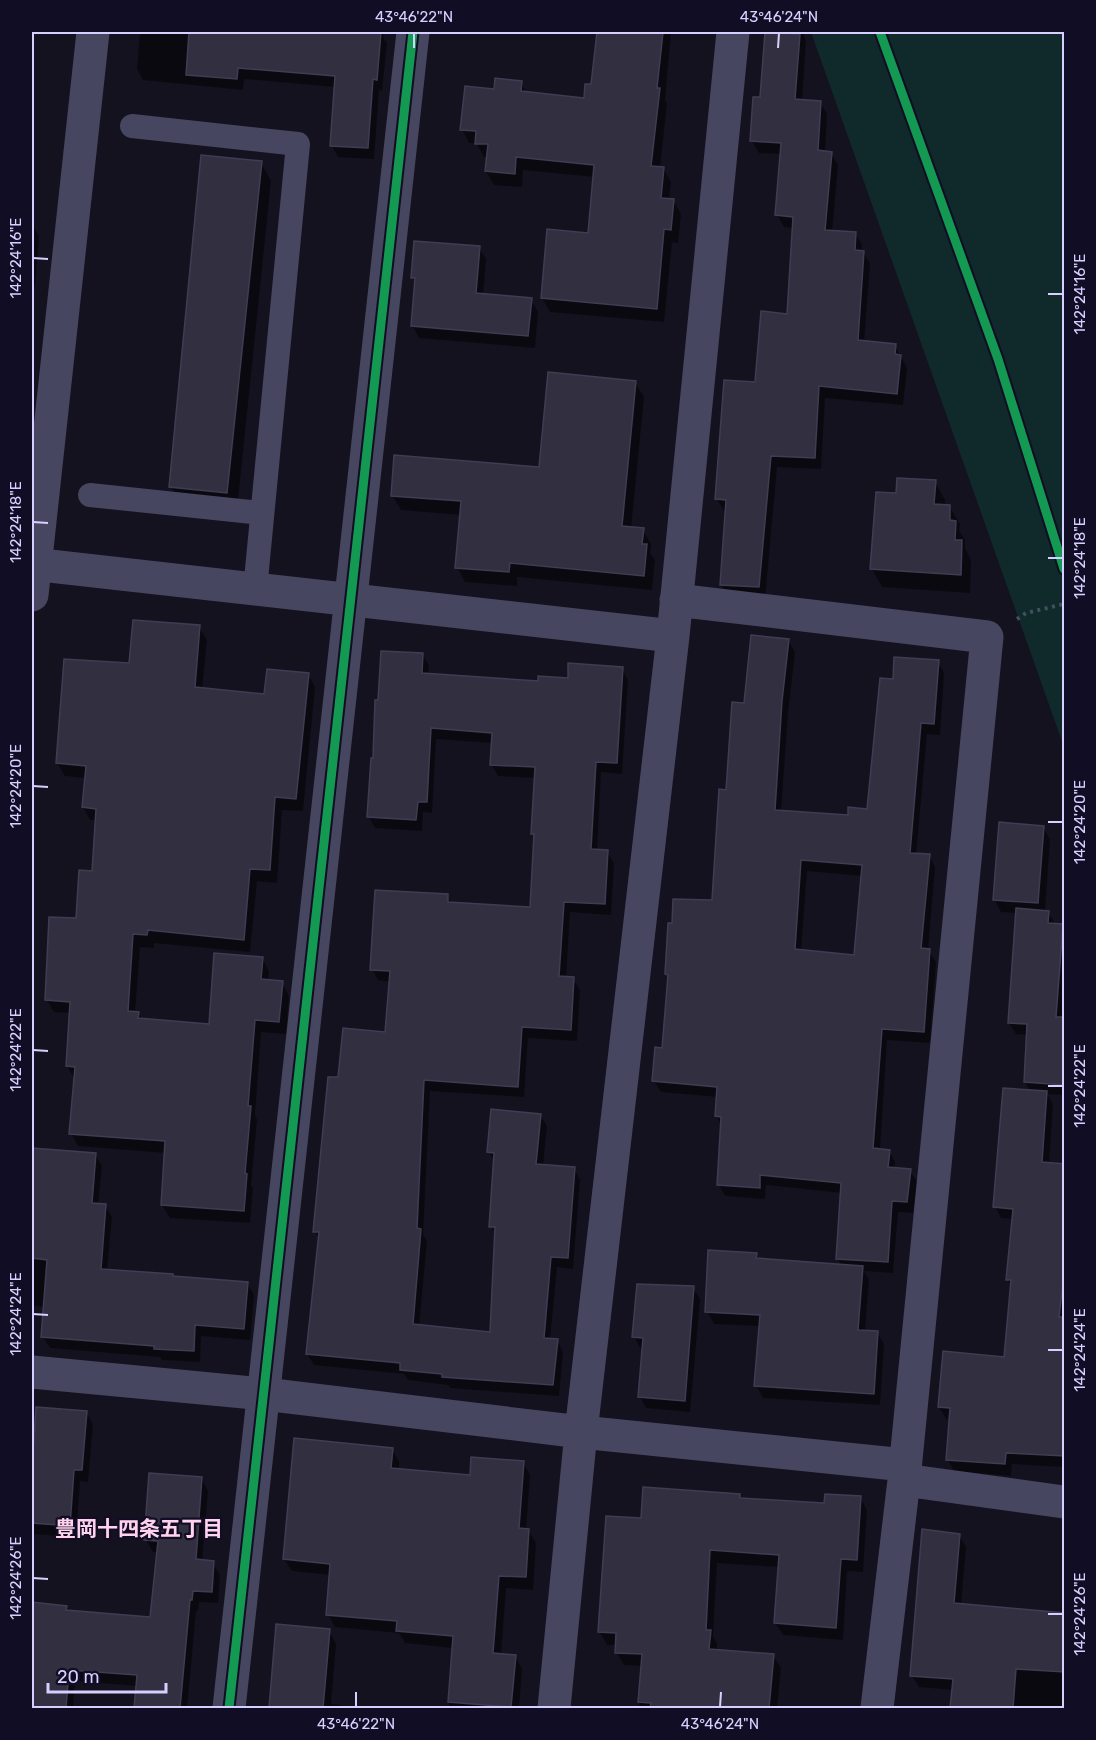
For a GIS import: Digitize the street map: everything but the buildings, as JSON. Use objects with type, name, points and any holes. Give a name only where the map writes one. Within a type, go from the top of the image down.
[{"type":"street","points":[[93,32],[33,575],[255,590],[673,636]]},
{"type":"street","points":[[228,1708],[412,32]]},
{"type":"street","points":[[554,1708],[580,1432],[673,636],[733,32]]},
{"type":"street","points":[[676,600],[987,637],[904,1473],[877,1708]]},
{"type":"street","points":[[32,1372],[264,1394],[580,1432],[904,1473],[1065,1502]]},
{"type":"lane","points":[[132,126],[298,144],[255,590]]},
{"type":"lane","points":[[90,495],[261,513]]},
{"type":"path","points":[[1026,613],[1065,604]]},
{"type":"green space","points":[[811,32],[1064,32],[1064,747]]},
{"type":"cycle path","points":[[229,1708],[413,32]]},
{"type":"cycle path","points":[[880,32],[998,359],[1064,569]]},
{"type":"district","name":"豊岡十四条五丁目","points":[[139,1529]]}]
